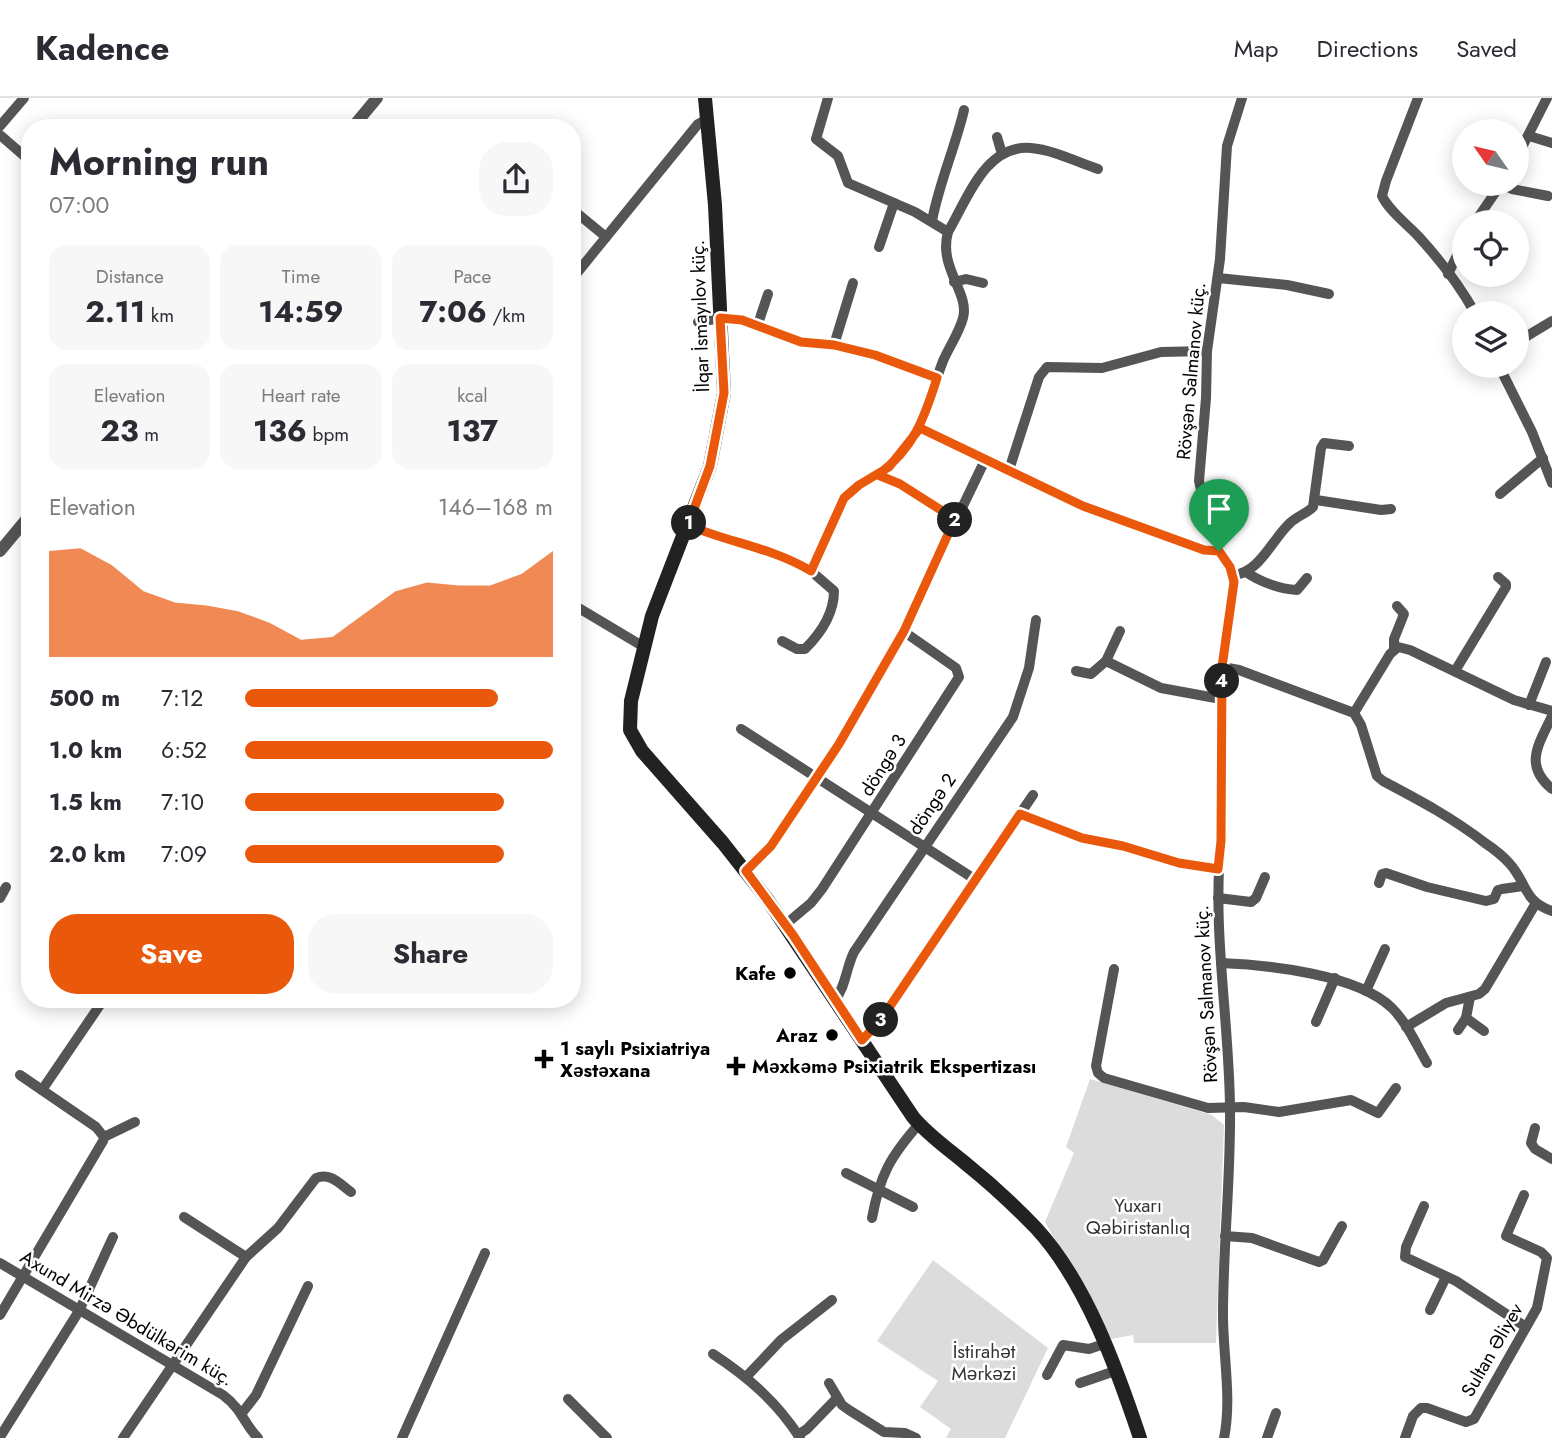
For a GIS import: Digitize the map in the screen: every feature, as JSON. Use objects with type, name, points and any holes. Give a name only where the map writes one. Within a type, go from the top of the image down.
[{"type":"main road","name":"İlqar İsmayılov küç.","points":[[705,98],[724,393],[710,466],[657,599],[629,714],[630,730],[634,740],[746,871],[786,924],[919,1124],[990,1184],[1047,1241],[1068,1272],[1104,1344],[1140,1438]]},
{"type":"street","points":[[0,126],[24,98]]},
{"type":"street","points":[[360,119],[377,98]]},
{"type":"street","points":[[828,98],[817,134],[818,142],[838,156],[848,183],[932,221],[948,232]]},
{"type":"street","name":"Rövşən Salmanov küç.","points":[[1224,1438],[1226,1422],[1223,1316],[1230,1108],[1218,869],[1221,841],[1222,667],[1234,593],[1233,575],[1210,533],[1199,481],[1207,351],[1218,278],[1227,146],[1242,98]]},
{"type":"street","points":[[1418,98],[1385,181],[1382,196],[1387,205],[1421,239],[1467,301]]},
{"type":"street","points":[[1530,134],[1547,98]]},
{"type":"street","points":[[932,221],[940,184],[960,132],[964,110]]},
{"type":"street","points":[[581,268],[698,124],[707,119]]},
{"type":"street","points":[[0,135],[21,153]]},
{"type":"street","points":[[1530,136],[1552,144]]},
{"type":"street","points":[[997,137],[1002,154]]},
{"type":"street","points":[[811,571],[844,498],[859,485],[878,475],[901,454],[920,428],[937,378],[965,313],[962,298],[947,263],[948,232],[985,169],[1002,154],[1029,148],[1098,169]]},
{"type":"street","points":[[1530,192],[1548,196]]},
{"type":"street","points":[[879,247],[894,203]]},
{"type":"street","points":[[581,216],[606,237]]},
{"type":"street","points":[[1448,274],[1452,266]]},
{"type":"street","points":[[1218,278],[1287,285],[1329,294]]},
{"type":"street","points":[[954,282],[966,279],[983,284]]},
{"type":"street","points":[[834,345],[853,283]]},
{"type":"street","points":[[757,327],[768,294]]},
{"type":"street","points":[[698,322],[720,318],[742,320],[801,342],[834,345],[875,355],[937,378]]},
{"type":"street","points":[[1529,335],[1552,321]]},
{"type":"street","points":[[1009,470],[1039,377],[1047,367],[1102,368],[1161,352],[1207,351]]},
{"type":"street","points":[[1505,378],[1532,432],[1552,483]]},
{"type":"street","points":[[920,428],[1083,506],[1204,550],[1219,551]]},
{"type":"street","points":[[1233,575],[1246,572],[1288,524],[1314,507],[1321,448],[1324,443],[1349,446]]},
{"type":"street","points":[[1500,494],[1543,458]]},
{"type":"street","points":[[746,871],[771,846],[817,779],[904,631],[985,460]]},
{"type":"street","points":[[878,475],[900,484],[955,519]]},
{"type":"street","points":[[1316,500],[1381,510],[1391,509]]},
{"type":"street","points":[[688,525],[792,560],[834,590],[829,614],[822,630],[805,649],[797,649],[782,641]]},
{"type":"street","points":[[0,551],[21,526]]},
{"type":"street","points":[[1246,572],[1253,577],[1297,590],[1307,578]]},
{"type":"street","points":[[1455,671],[1506,587],[1498,577]]},
{"type":"street","points":[[1354,713],[1394,649],[1394,639],[1404,614],[1397,606]]},
{"type":"street","points":[[581,609],[644,647]]},
{"type":"street","name":"döngə 2","points":[[835,999],[844,986],[854,952],[1013,718],[1029,668],[1036,620]]},
{"type":"street","name":"döngə 3","points":[[786,924],[811,903],[822,889],[873,814],[959,677],[956,668],[904,631]]},
{"type":"street","points":[[1076,671],[1091,674],[1106,661],[1120,631]]},
{"type":"street","points":[[1394,649],[1403,647],[1552,714],[1534,762],[1543,782],[1552,789]]},
{"type":"street","points":[[1106,661],[1161,688],[1222,699]]},
{"type":"street","points":[[1529,705],[1546,662]]},
{"type":"street","points":[[1222,667],[1238,670],[1354,713],[1361,725],[1377,776],[1466,828],[1510,864],[1536,903],[1552,911]]},
{"type":"street","points":[[741,729],[976,880]]},
{"type":"street","points":[[862,1040],[880,1021],[1032,795]]},
{"type":"street","points":[[1020,814],[1082,838],[1123,846],[1188,865],[1218,869]]},
{"type":"street","points":[[1379,883],[1382,874],[1386,873],[1427,887],[1486,901],[1494,899],[1502,889],[1523,886]]},
{"type":"street","points":[[1218,898],[1251,902],[1256,898],[1265,877]]},
{"type":"street","points":[[0,898],[6,887]]},
{"type":"street","points":[[1406,1027],[1446,1003],[1479,994],[1490,983],[1525,917],[1536,903]]},
{"type":"street","points":[[1366,991],[1385,949]]},
{"type":"street","points":[[1221,963],[1335,978],[1366,991],[1390,1006],[1427,1063]]},
{"type":"street","points":[[1114,969],[1096,1066],[1098,1073],[1104,1078],[1199,1107],[1244,1107],[1279,1112],[1351,1100],[1378,1114],[1396,1088]]},
{"type":"street","points":[[1316,1022],[1335,978]]},
{"type":"street","points":[[1458,1030],[1466,1018],[1470,997]]},
{"type":"street","points":[[42,1090],[98,1008]]},
{"type":"street","points":[[1466,1018],[1484,1031]]},
{"type":"street","points":[[20,1075],[96,1127],[104,1137]]},
{"type":"street","points":[[0,1315],[101,1148],[104,1137],[135,1122]]},
{"type":"street","points":[[872,1218],[878,1188],[891,1160],[919,1124]]},
{"type":"street","points":[[1535,1128],[1531,1143],[1535,1149],[1552,1159]]},
{"type":"street","points":[[846,1173],[913,1207]]},
{"type":"street","points":[[123,1438],[246,1258],[278,1228],[316,1178],[323,1175],[330,1177],[351,1192]]},
{"type":"street","name":"Sultan Əliyev","points":[[1405,1438],[1413,1416],[1421,1408],[1466,1422],[1474,1419],[1539,1302],[1547,1258],[1541,1252],[1506,1236],[1524,1195]]},
{"type":"street","points":[[1424,1206],[1406,1247],[1405,1257],[1472,1291],[1526,1327]]},
{"type":"street","points":[[184,1217],[246,1258]]},
{"type":"street","points":[[1225,1236],[1252,1238],[1320,1262],[1342,1226]]},
{"type":"street","points":[[0,1437],[79,1311],[113,1237]]},
{"type":"street","points":[[402,1438],[485,1253]]},
{"type":"street","name":"Axund Mirzə Əbdülkərim küç.","points":[[0,1263],[223,1395],[242,1413],[246,1424],[258,1438]]},
{"type":"street","points":[[1430,1310],[1446,1277]]},
{"type":"street","points":[[242,1413],[256,1395],[309,1286]]},
{"type":"street","points":[[747,1376],[781,1340],[832,1300]]},
{"type":"street","points":[[1047,1376],[1063,1345],[1089,1349],[1104,1344]]},
{"type":"street","points":[[713,1354],[747,1376],[782,1412],[799,1437],[837,1398]]},
{"type":"street","points":[[1080,1382],[1115,1371]]},
{"type":"street","points":[[829,1383],[837,1398],[849,1410],[884,1432],[905,1433],[916,1438]]},
{"type":"street","points":[[568,1399],[607,1438]]},
{"type":"street","points":[[1267,1438],[1276,1413]]},
{"type":"green space","name":"Yuxarı Qəbiristanlıq","points":[[1090,1079],[1212,1115],[1224,1125],[1216,1343],[1134,1343],[1133,1335],[1111,1339],[1045,1222],[1074,1153],[1066,1147]]},
{"type":"green space","name":"İstirahət Mərkəzi","points":[[933,1260],[1048,1348],[1005,1438],[946,1438],[951,1429],[920,1407],[938,1381],[877,1341]]},
{"type":"place","name":"Kafe","points":[[790,973]]},
{"type":"place","name":"Araz","points":[[832,1035]]},
{"type":"place","name":"1 saylı Psixiatriya Xəstəxana","points":[[544,1059]]},
{"type":"place","name":"Məxkəmə Psixiatrik Ekspertizası","points":[[736,1066]]},
{"type":"route","points":[[1219,551],[1204,550],[1083,506],[920,428],[889,467],[859,485],[844,498],[811,571],[792,560],[754,545],[688,525],[710,466],[724,393],[720,318],[742,320],[801,342],[834,345],[875,355],[937,378],[925,417],[920,428],[914,438],[889,467],[878,475],[900,484],[955,519],[904,631],[839,744],[771,846],[746,871],[793,935],[862,1040],[880,1021],[1020,814],[1082,838],[1123,846],[1179,863],[1218,869],[1221,841],[1222,667],[1234,593],[1233,575],[1219,551]]}]
